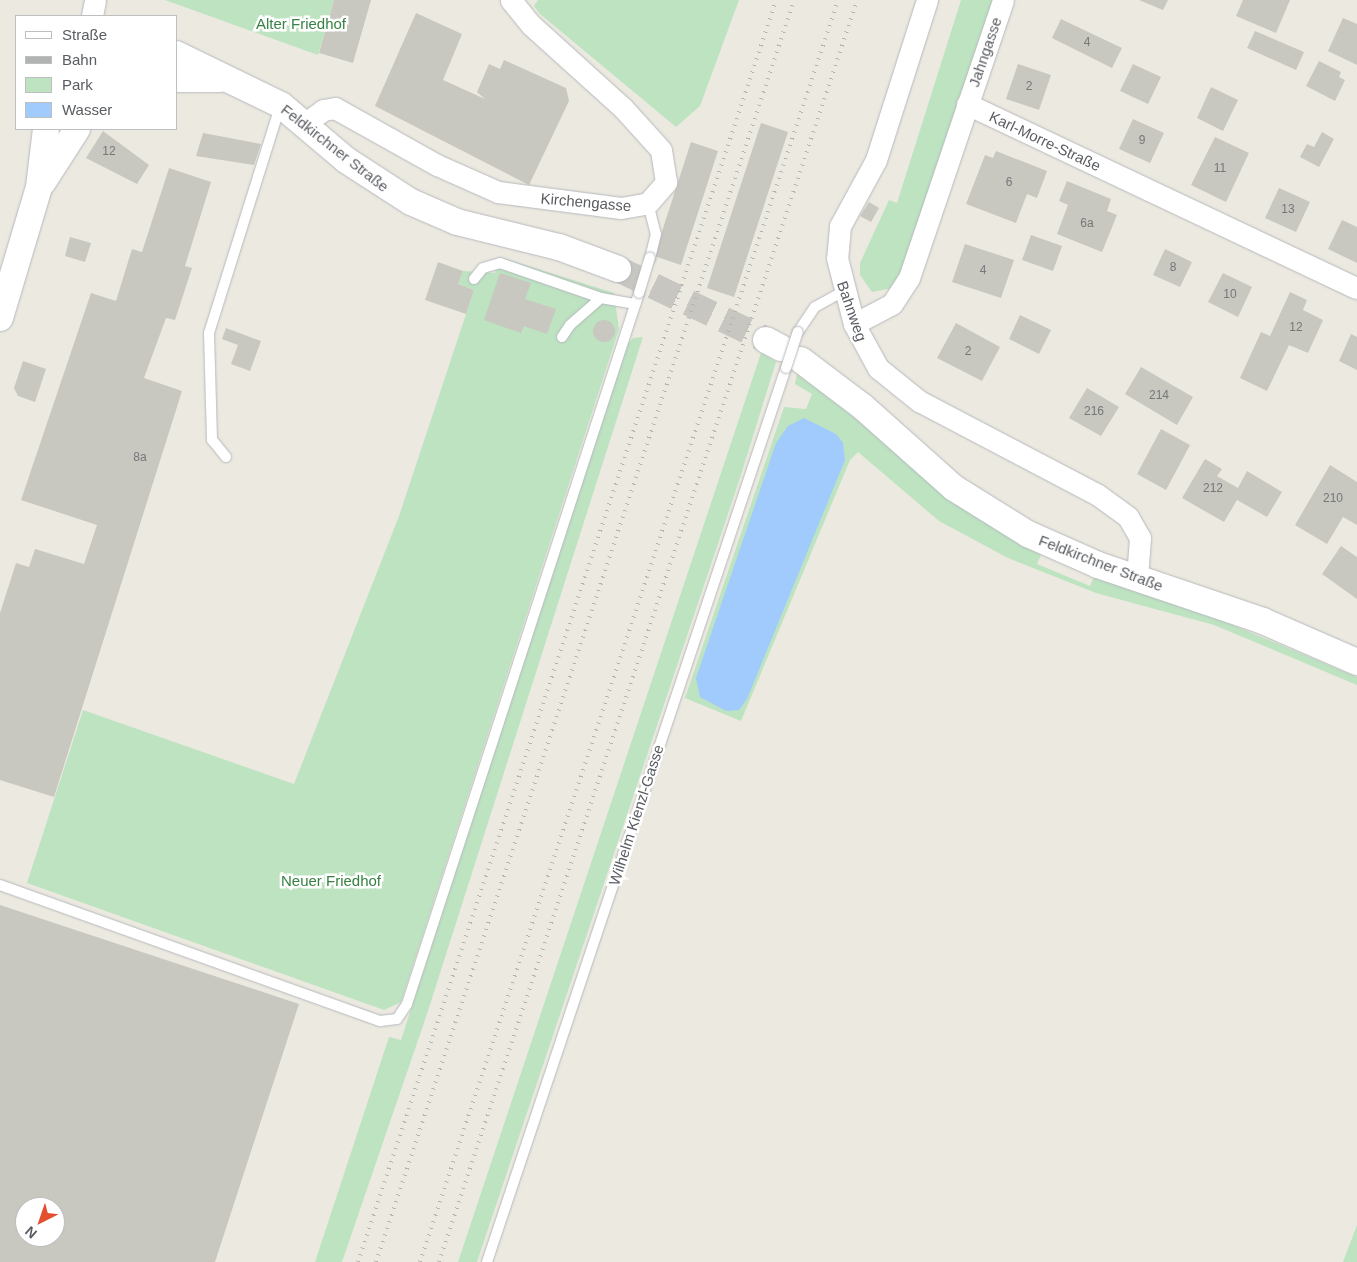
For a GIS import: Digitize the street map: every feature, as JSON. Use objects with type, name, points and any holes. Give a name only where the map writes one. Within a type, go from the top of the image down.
[{"type":"street","name":"Kirchengasse","points":[[304,124],[323,110],[335,108],[437,165],[498,192],[621,208],[648,203],[666,182],[661,150],[623,108],[531,25],[511,0]]},
{"type":"street","name":"Bahnweg","points":[[927,0],[876,160],[840,226],[837,258],[854,324],[878,368],[919,402],[1098,495],[1128,518],[1140,538],[1137,578]]},
{"type":"street","name":"Jahngasse","points":[[967,104],[1003,0]]},
{"type":"street","name":"Feldkirchner Straße","points":[[178,55],[223,79],[281,105],[368,177],[432,212],[482,230],[560,247],[618,268]]},
{"type":"street","points":[[178,79],[223,79]]},
{"type":"street","name":"Karl-Morre-Straße","points":[[967,104],[1357,288]]},
{"type":"street","points":[[854,324],[892,304],[909,278],[967,104]]},
{"type":"street","points":[[0,318],[39,187],[46,130]]},
{"type":"street","points":[[39,187],[76,130]]},
{"type":"street","name":"Feldkirchner Straße","points":[[786,350],[850,396],[929,468],[981,506],[1050,545],[1263,622],[1357,662]]},
{"type":"lane","points":[[226,458],[212,440],[209,333],[281,105]]},
{"type":"lane","points":[[0,885],[380,1021],[396,1019],[407,1004],[650,258],[656,234],[648,203]]},
{"type":"lane","points":[[474,279],[483,268],[500,263],[601,298],[637,298]]},
{"type":"lane","name":"Wilhelm Kienzl-Gasse","points":[[487,1262],[786,350],[815,307],[844,291]]},
{"type":"lane","points":[[562,337],[576,318],[601,298]]},
{"type":"green space","name":"Alter Friedhof","points":[[165,0],[334,0],[318,55]]},
{"type":"green space","points":[[538,0],[739,0],[700,106],[676,127],[540,14],[534,6]]},
{"type":"green space","points":[[961,0],[998,0],[905,268],[893,288],[872,292],[860,275],[860,263],[889,200],[897,203]]},
{"type":"green space","name":"Neuer Friedhof","points":[[500,257],[614,293],[619,329],[401,1002],[384,1010],[27,883],[83,710],[294,784],[399,516],[474,290],[458,284],[463,271],[495,273]]},
{"type":"green space","points":[[643,337],[427,1014],[342,1262],[315,1262],[389,1037],[401,1040],[626,346],[633,338]]},
{"type":"green space","points":[[761,353],[776,362],[740,478],[477,1262],[458,1262]]},
{"type":"green space","points":[[797,374],[855,418],[946,498],[1041,555],[1037,564],[1090,586],[1094,577],[1228,623],[1357,677],[1357,685],[1214,625],[1096,593],[1008,558],[939,521],[858,452],[850,460],[741,721],[685,698],[784,407],[806,409],[812,394],[795,384]]},
{"type":"green space","points":[[1357,1225],[1357,1262],[1343,1262]]},
{"type":"water","points":[[804,418],[836,434],[843,443],[845,460],[747,699],[739,710],[726,711],[700,697],[696,678],[776,443],[788,426]]},
{"type":"building","points":[[334,0],[371,0],[353,63],[319,53]]},
{"type":"building","points":[[1139,0],[1168,0],[1163,10]]},
{"type":"building","points":[[1243,0],[1290,0],[1276,33],[1236,16]]},
{"type":"building","points":[[416,13],[462,34],[443,80],[485,99],[477,92],[489,64],[500,69],[504,60],[566,88],[569,101],[529,185],[375,106]]},
{"type":"building","points":[[1343,18],[1357,24],[1357,65],[1328,51]]},
{"type":"building","points":[[1061,19],[1122,48],[1112,68],[1052,38]]},
{"type":"building","points":[[1255,31],[1304,52],[1296,70],[1247,48]]},
{"type":"building","points":[[1319,61],[1341,72],[1339,77],[1345,80],[1335,101],[1306,86]]},
{"type":"building","points":[[1018,64],[1051,75],[1039,110],[1006,99]]},
{"type":"building","points":[[1133,64],[1161,77],[1148,104],[1120,91]]},
{"type":"building","points":[[1211,87],[1238,100],[1223,131],[1197,118]]},
{"type":"building","points":[[1133,119],[1164,133],[1150,163],[1119,149]]},
{"type":"building","points":[[761,123],[788,132],[734,297],[707,288]]},
{"type":"building","points":[[103,131],[149,165],[137,184],[86,158]]},
{"type":"building","points":[[1322,132],[1334,139],[1319,167],[1300,157],[1307,144],[1314,147]]},
{"type":"building","points":[[203,133],[261,144],[254,165],[196,156]]},
{"type":"building","points":[[1215,137],[1249,153],[1226,202],[1191,185]]},
{"type":"building","points":[[691,142],[718,151],[681,265],[654,256]]},
{"type":"building","points":[[996,151],[1047,171],[1037,198],[1027,194],[1016,223],[966,204],[985,155],[993,158]]},
{"type":"building","points":[[169,168],[211,182],[185,266],[192,268],[175,320],[166,318],[144,378],[182,391],[54,797],[0,780],[0,613],[16,563],[29,567],[35,549],[84,564],[97,525],[21,500],[91,293],[116,301],[132,249],[142,252]]},
{"type":"building","points":[[1067,181],[1111,199],[1107,211],[1117,215],[1102,252],[1057,234],[1068,205],[1059,201]]},
{"type":"building","points":[[1279,188],[1310,202],[1296,232],[1265,218]]},
{"type":"building","points":[[869,202],[879,208],[871,222],[860,216]]},
{"type":"building","points":[[1342,220],[1357,227],[1357,263],[1328,249]]},
{"type":"building","points":[[1031,235],[1062,246],[1053,271],[1022,260]]},
{"type":"building","points":[[70,237],[91,243],[85,262],[65,256]]},
{"type":"building","points":[[965,244],[1014,260],[1001,298],[952,282]]},
{"type":"building","points":[[1165,249],[1192,262],[1180,287],[1153,275]]},
{"type":"building","points":[[438,262],[463,271],[458,284],[474,290],[466,314],[425,300]]},
{"type":"building","points":[[500,273],[531,283],[525,299],[556,309],[547,334],[524,326],[521,333],[484,320]]},
{"type":"building","points":[[1223,273],[1252,287],[1238,317],[1208,302]]},
{"type":"building","points":[[1290,292],[1307,300],[1303,310],[1323,320],[1308,353],[1289,345],[1267,391],[1240,378],[1261,332],[1270,336]]},
{"type":"building","points":[[1020,315],[1051,330],[1039,354],[1009,339]]},
{"type":"building","points":[[604,320],[612,323],[615,331],[612,339],[604,342],[596,339],[593,331],[596,323]]},
{"type":"building","points":[[956,323],[1000,347],[982,381],[937,358]]},
{"type":"building","points":[[226,328],[261,341],[250,371],[231,364],[238,345],[222,339]]},
{"type":"building","points":[[1351,334],[1357,337],[1357,370],[1339,361]]},
{"type":"building","points":[[23,361],[46,369],[35,402],[18,396],[14,388]]},
{"type":"building","points":[[1141,367],[1193,397],[1177,425],[1125,394]]},
{"type":"building","points":[[1087,388],[1119,407],[1101,436],[1069,418]]},
{"type":"building","points":[[1161,429],[1190,445],[1166,490],[1137,474]]},
{"type":"building","points":[[1205,459],[1222,469],[1217,476],[1238,488],[1247,471],[1282,492],[1267,517],[1237,500],[1224,522],[1182,498]]},
{"type":"building","points":[[1330,465],[1357,482],[1357,525],[1343,517],[1327,544],[1295,525]]},
{"type":"building","points":[[1341,546],[1357,557],[1357,599],[1322,574]]},
{"type":"building","points":[[0,905],[299,1004],[215,1262],[0,1262]]},
{"type":"tunnel","points":[[618,269],[766,340]]},
{"type":"railway","points":[[358,1262],[776,0]]},
{"type":"railway","points":[[376,1262],[794,0]]},
{"type":"railway","points":[[420,1262],[838,0]]},
{"type":"railway","points":[[439,1262],[857,0]]}]
